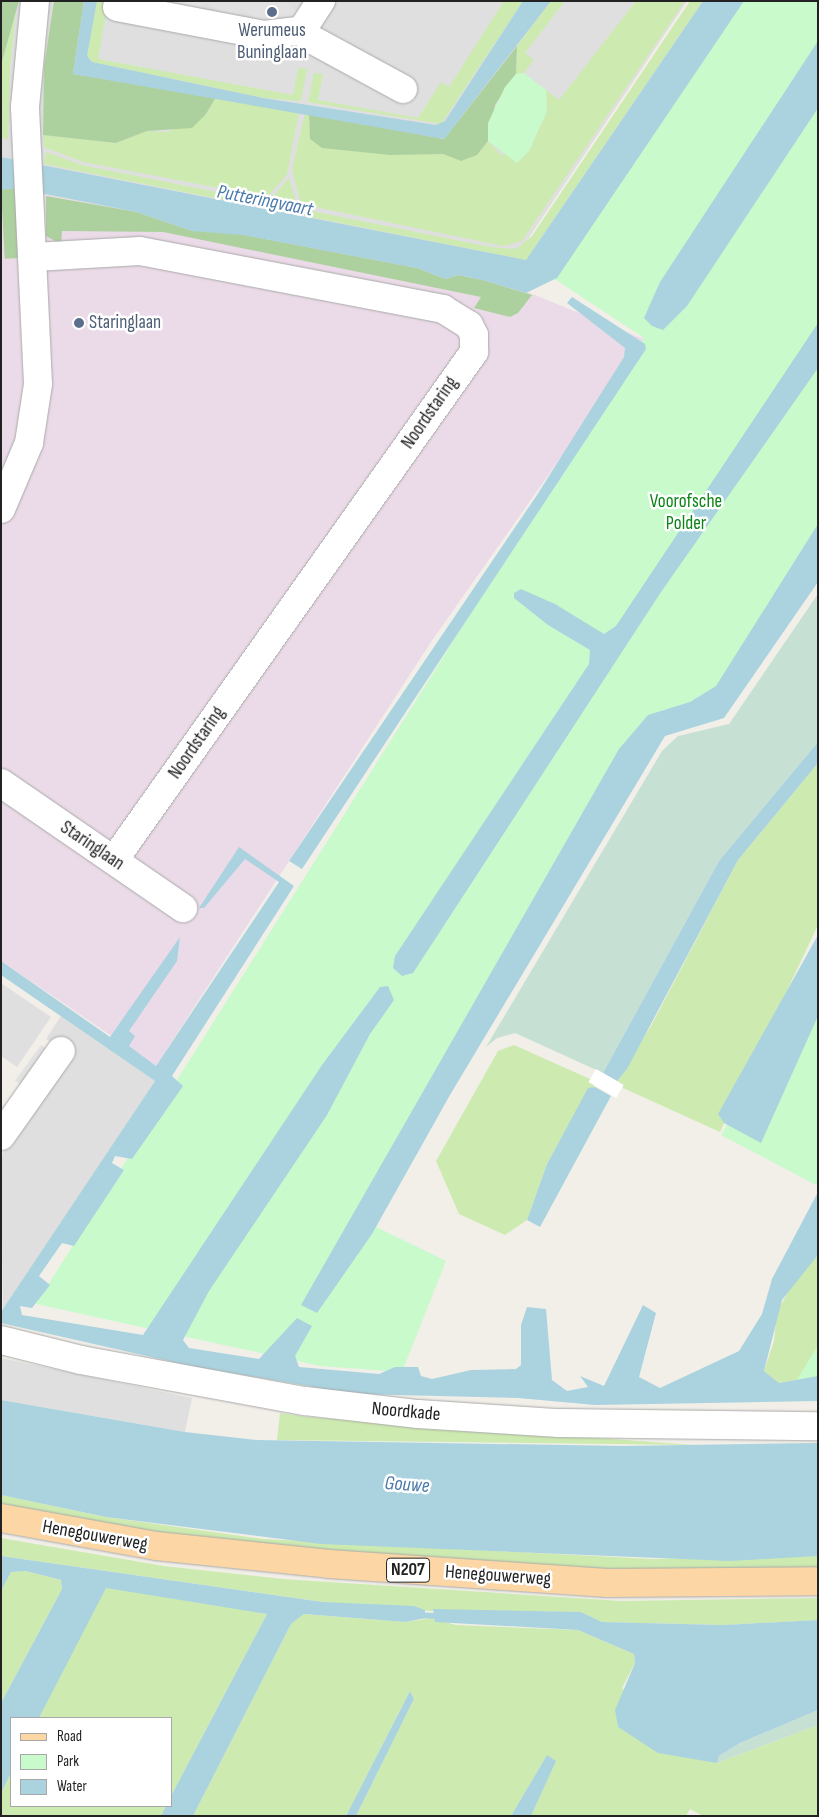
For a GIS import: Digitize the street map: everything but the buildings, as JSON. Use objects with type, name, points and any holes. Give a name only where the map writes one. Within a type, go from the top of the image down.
[{"type":"main road","name":"Henegouwerweg","points":[[1,1518],[156,1546],[329,1564],[607,1583],[818,1581]]},
{"type":"street","points":[[1,509],[30,443],[38,384],[34,257],[26,157],[26,61],[35,1]]},
{"type":"street","points":[[117,7],[264,35],[302,30],[321,1]]},
{"type":"street","points":[[302,30],[309,38],[403,89]]},
{"type":"street","name":"Noordstaring","points":[[34,257],[140,251],[443,309],[469,325],[474,335],[474,352],[114,860]]},
{"type":"street","name":"Staringlaan","points":[[1,783],[183,908]]},
{"type":"street","points":[[1,1136],[11,1101],[61,1051]]},
{"type":"street","name":"Noordkade","points":[[1,1340],[81,1360],[305,1401],[418,1414],[559,1423],[818,1426]]},
{"type":"shaded area","points":[[1,1],[687,1],[500,281],[1,187]]},
{"type":"shaded area","name":"Werumeus Buninglaan","points":[[181,1],[283,1],[297,11],[290,22],[255,18],[241,8],[233,19],[205,2],[198,13]]},
{"type":"shaded area","points":[[1,187],[500,281],[644,339],[433,639],[156,1066],[1,961]]},
{"type":"shaded area","points":[[1,983],[51,1017],[17,1067],[1,1056]]},
{"type":"shaded area","points":[[61,1016],[155,1081],[3,1313],[1,1156],[71,1056],[46,1039]]},
{"type":"shaded area","points":[[41,1045],[52,1053],[26,1089],[15,1081]]},
{"type":"shaded area","points":[[1,1358],[192,1398],[185,1432],[1,1400]]},
{"type":"green space","points":[[1,1],[19,1],[1,65]]},
{"type":"green space","points":[[54,1],[84,1],[73,74],[216,97],[206,114],[192,128],[147,131],[116,143],[43,135],[44,67]]},
{"type":"green space","points":[[97,1],[115,1],[106,14],[98,59],[293,95],[298,68],[307,69],[301,101],[264,98],[92,62],[87,56]]},
{"type":"green space","points":[[504,1],[523,1],[441,124],[308,102],[314,73],[323,74],[318,100],[418,118],[441,82],[449,87]]},
{"type":"green space","points":[[551,1],[565,1],[525,53],[534,60],[524,73],[516,74],[517,46]]},
{"type":"green space","points":[[636,1],[685,1],[522,241],[503,246],[301,204],[292,169],[305,113],[309,114],[310,139],[322,148],[443,154],[461,161],[477,155],[488,141],[501,155],[529,151],[547,111],[546,90],[559,100]]},
{"type":"green space","points":[[690,1],[703,1],[526,260],[44,164],[46,152],[82,165],[491,247],[516,249],[532,236]]},
{"type":"green space","name":"Voorofsche Polder","points":[[717,1],[818,1],[818,546],[721,694],[647,736],[366,1222],[446,1261],[402,1372],[320,1366],[36,1304],[644,338],[538,268]]},
{"type":"green space","points":[[16,14],[10,67],[8,139],[1,138],[1,65]]},
{"type":"green space","points":[[517,46],[516,74],[495,105],[488,141],[477,155],[461,161],[443,154],[390,155],[322,148],[310,139],[309,114],[444,139]]},
{"type":"green space","points":[[524,73],[546,90],[547,111],[529,151],[517,163],[488,141],[488,123],[505,87],[516,74]]},
{"type":"green space","points":[[216,97],[299,112],[287,175],[267,197],[83,162],[44,147],[43,135],[116,143],[147,131],[168,132],[206,114]]},
{"type":"green space","points":[[289,178],[297,204],[271,199]]},
{"type":"green space","points":[[15,188],[19,258],[5,259],[1,189]]},
{"type":"green space","points":[[46,196],[137,212],[192,231],[213,229],[417,268],[446,279],[458,275],[483,280],[532,295],[518,313],[510,317],[474,308],[481,297],[163,232],[62,231],[61,244],[46,236]]},
{"type":"green space","points":[[818,594],[818,742],[719,861],[603,1073],[515,1033],[497,1038],[486,1047],[662,751],[678,736],[729,724]]},
{"type":"green space","points":[[818,763],[818,925],[720,1132],[623,1088],[617,1081],[652,1024],[738,860]]},
{"type":"green space","points":[[818,970],[818,1186],[721,1135]]},
{"type":"green space","points":[[514,1045],[590,1079],[595,1087],[588,1089],[547,1164],[527,1220],[505,1235],[459,1214],[436,1161],[498,1051]]},
{"type":"green space","points":[[818,1255],[818,1376],[779,1383],[764,1371],[774,1341],[777,1312],[794,1281]]},
{"type":"green space","points":[[818,1345],[818,1387],[792,1388]]},
{"type":"green space","points":[[280,1413],[307,1417],[694,1445],[277,1440]]},
{"type":"green space","points":[[1,1495],[106,1517],[264,1539],[652,1559],[818,1556],[818,1569],[669,1574],[412,1559],[179,1538],[47,1514],[1,1503]]},
{"type":"green space","points":[[1,1538],[164,1566],[283,1579],[621,1601],[818,1598],[818,1620],[724,1625],[602,1622],[581,1612],[431,1611],[323,1602],[1,1556]]},
{"type":"green space","points":[[26,1571],[61,1580],[62,1589],[1,1703],[1,1591],[11,1572]]},
{"type":"green space","points":[[114,1587],[267,1614],[172,1794],[172,1717],[40,1717],[106,1588]]},
{"type":"green space","points":[[304,1614],[406,1622],[431,1618],[456,1625],[578,1630],[634,1654],[635,1663],[622,1688],[717,1763],[818,1725],[818,1816],[703,1816],[690,1809],[686,1816],[531,1816],[555,1762],[547,1755],[511,1816],[356,1816],[414,1699],[410,1691],[346,1816],[193,1816],[291,1624]]},
{"type":"green space","points":[[818,1710],[818,1725],[717,1763],[719,1756],[740,1743]]},
{"type":"green space","points":[[10,1775],[10,1807],[166,1807],[161,1816],[1,1816],[1,1793]]},
{"type":"water","points":[[84,1],[97,1],[87,56],[92,62],[263,98],[436,125],[445,121],[523,1],[551,1],[444,139],[73,74]]},
{"type":"water","points":[[703,1],[744,1],[557,278],[526,293],[483,280],[458,275],[446,279],[417,268],[243,235],[192,231],[137,212],[15,188],[1,190],[1,157],[526,260]]},
{"type":"water","points":[[818,41],[818,108],[687,306],[663,330],[652,326],[644,318],[660,282]]},
{"type":"water","points":[[572,297],[645,344],[646,349],[302,869],[289,861],[537,495],[624,357],[625,348],[567,303]]},
{"type":"water","points":[[818,323],[818,368],[661,592],[413,973],[402,976],[393,968],[395,956],[589,664],[590,650],[548,625],[514,598],[514,593],[521,589],[555,604],[604,634],[616,626]]},
{"type":"water","points":[[818,524],[818,582],[724,718],[665,736],[450,1095],[372,1234],[317,1313],[301,1305],[619,749],[648,715],[690,702],[716,686]]},
{"type":"water","points":[[818,742],[818,763],[738,860],[627,1069],[617,1081],[603,1073],[719,861]]},
{"type":"water","points":[[239,847],[294,886],[172,1076],[183,1086],[132,1159],[115,1156],[112,1163],[124,1170],[74,1246],[62,1243],[39,1276],[50,1285],[32,1308],[20,1306],[22,1315],[143,1335],[322,1065],[380,987],[388,986],[394,1000],[370,1034],[327,1115],[209,1291],[183,1340],[189,1348],[259,1359],[297,1318],[312,1326],[295,1356],[299,1367],[379,1374],[395,1367],[418,1367],[421,1376],[432,1379],[471,1370],[516,1369],[521,1365],[521,1325],[527,1307],[546,1309],[552,1380],[567,1391],[588,1387],[580,1376],[604,1386],[643,1305],[656,1313],[639,1377],[660,1388],[739,1351],[762,1314],[772,1279],[818,1192],[818,1255],[782,1300],[764,1371],[779,1383],[818,1376],[818,1401],[595,1405],[518,1398],[354,1394],[191,1366],[1,1323],[1,1312],[155,1081],[1,975],[1,961],[110,1037],[180,937],[177,961],[129,1031],[135,1036],[129,1046],[156,1066],[279,882],[245,859],[204,908],[199,908]]},
{"type":"water","points":[[818,935],[818,1016],[761,1143],[724,1123],[718,1114]]},
{"type":"water","points":[[595,1087],[611,1096],[540,1227],[527,1220],[547,1164],[588,1088]]},
{"type":"water","name":"Gouwe","points":[[1,1400],[185,1432],[257,1440],[623,1446],[818,1443],[818,1556],[730,1561],[321,1544],[106,1517],[1,1495]]},
{"type":"water","points":[[1,1556],[323,1602],[414,1606],[425,1610],[425,1618],[406,1622],[304,1614],[291,1624],[193,1816],[161,1816],[166,1807],[172,1807],[172,1794],[267,1614],[106,1588],[40,1717],[10,1717],[10,1775],[1,1793],[1,1703],[62,1589],[61,1580],[26,1571],[11,1572],[1,1591]]},
{"type":"water","points":[[433,1609],[581,1612],[602,1622],[724,1625],[818,1620],[818,1710],[740,1743],[719,1756],[717,1763],[658,1753],[618,1727],[615,1710],[635,1663],[634,1654],[578,1630],[435,1622]]},
{"type":"water","points":[[410,1691],[414,1699],[356,1816],[346,1816]]},
{"type":"water","points":[[547,1755],[556,1761],[531,1816],[511,1816]]},
{"type":"pier","points":[[596,1069],[624,1085],[616,1098],[588,1082]]},
{"type":"waterway","points":[[417,1615],[438,1616]]},
{"type":"place","name":"Werumeus Buninglaan","points":[[272,12]]},
{"type":"place","name":"Staringlaan","points":[[79,323]]},
{"type":"water label","name":"Putteringvaart","points":[[265,201]]}]
